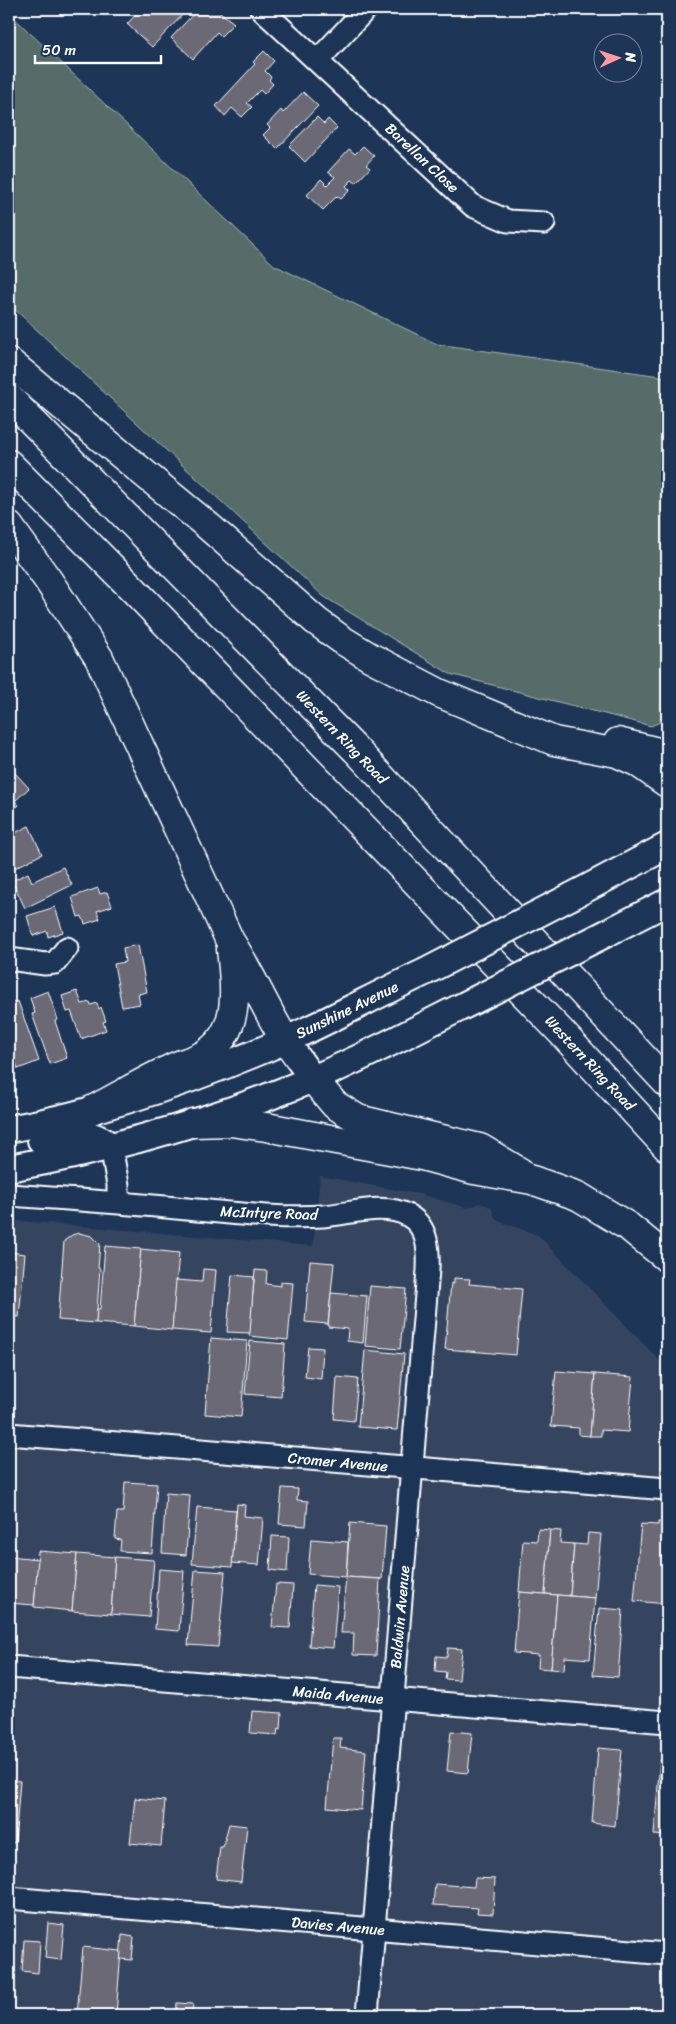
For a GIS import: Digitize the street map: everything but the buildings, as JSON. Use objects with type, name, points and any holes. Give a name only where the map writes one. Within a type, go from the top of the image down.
[{"type":"highway","points":[[9,362],[208,526],[316,621],[370,657],[418,683],[554,741],[617,753],[637,762],[667,783]]},
{"type":"highway","name":"Western Ring Road","points":[[9,398],[356,750],[667,1083]]},
{"type":"highway","name":"Western Ring Road","points":[[9,464],[130,586],[562,1034],[667,1147]]},
{"type":"highway","points":[[9,526],[99,658],[230,941],[245,962],[285,1040]]},
{"type":"highway","points":[[490,715],[667,754]]},
{"type":"highway","points":[[92,1110],[171,1068],[193,1060],[214,1047],[230,1024],[234,1008],[235,994],[230,941]]},
{"type":"highway","points":[[312,1078],[335,1105],[358,1119],[480,1148],[532,1180]]},
{"type":"highway","points":[[194,1122],[230,1122],[260,1126],[422,1156],[474,1170],[532,1180],[578,1196],[629,1227],[667,1258]]},
{"type":"main road","name":"Sunshine Avenue","points":[[9,1129],[92,1110],[193,1077],[285,1040],[426,972],[667,846]]},
{"type":"main road","points":[[9,1168],[111,1146],[194,1122],[288,1089],[459,1008],[667,902]]},
{"type":"main road","points":[[285,1040],[312,1078]]},
{"type":"main road","points":[[9,1143],[19,1144],[72,1134],[90,1134],[111,1146]]},
{"type":"street","name":"Barellan Close","points":[[260,9],[318,60],[473,206],[508,221],[544,222]]},
{"type":"street","points":[[318,60],[366,9]]},
{"type":"street","points":[[9,959],[45,964],[56,962],[67,948]]},
{"type":"street","points":[[111,1146],[118,1185],[118,1202]]},
{"type":"street","name":"McIntyre Road","points":[[9,1195],[295,1216],[385,1209],[398,1211],[417,1222]]},
{"type":"street","name":"Baldwin Avenue","points":[[367,2015],[429,1255],[426,1237],[417,1222]]},
{"type":"street","name":"Cromer Avenue","points":[[9,1434],[667,1489]]},
{"type":"street","name":"Maida Avenue","points":[[9,1667],[667,1722]]},
{"type":"street","name":"Davies Avenue","points":[[9,1898],[667,1954]]},
{"type":"shaded area","points":[[320,1176],[419,1194],[468,1208],[480,1203],[491,1207],[496,1220],[538,1235],[667,1368],[667,2015],[9,2015],[9,1220],[313,1246]]},
{"type":"green space","points":[[9,13],[274,265],[437,344],[667,377],[667,719],[651,726],[450,674],[323,596],[9,304]]}]
